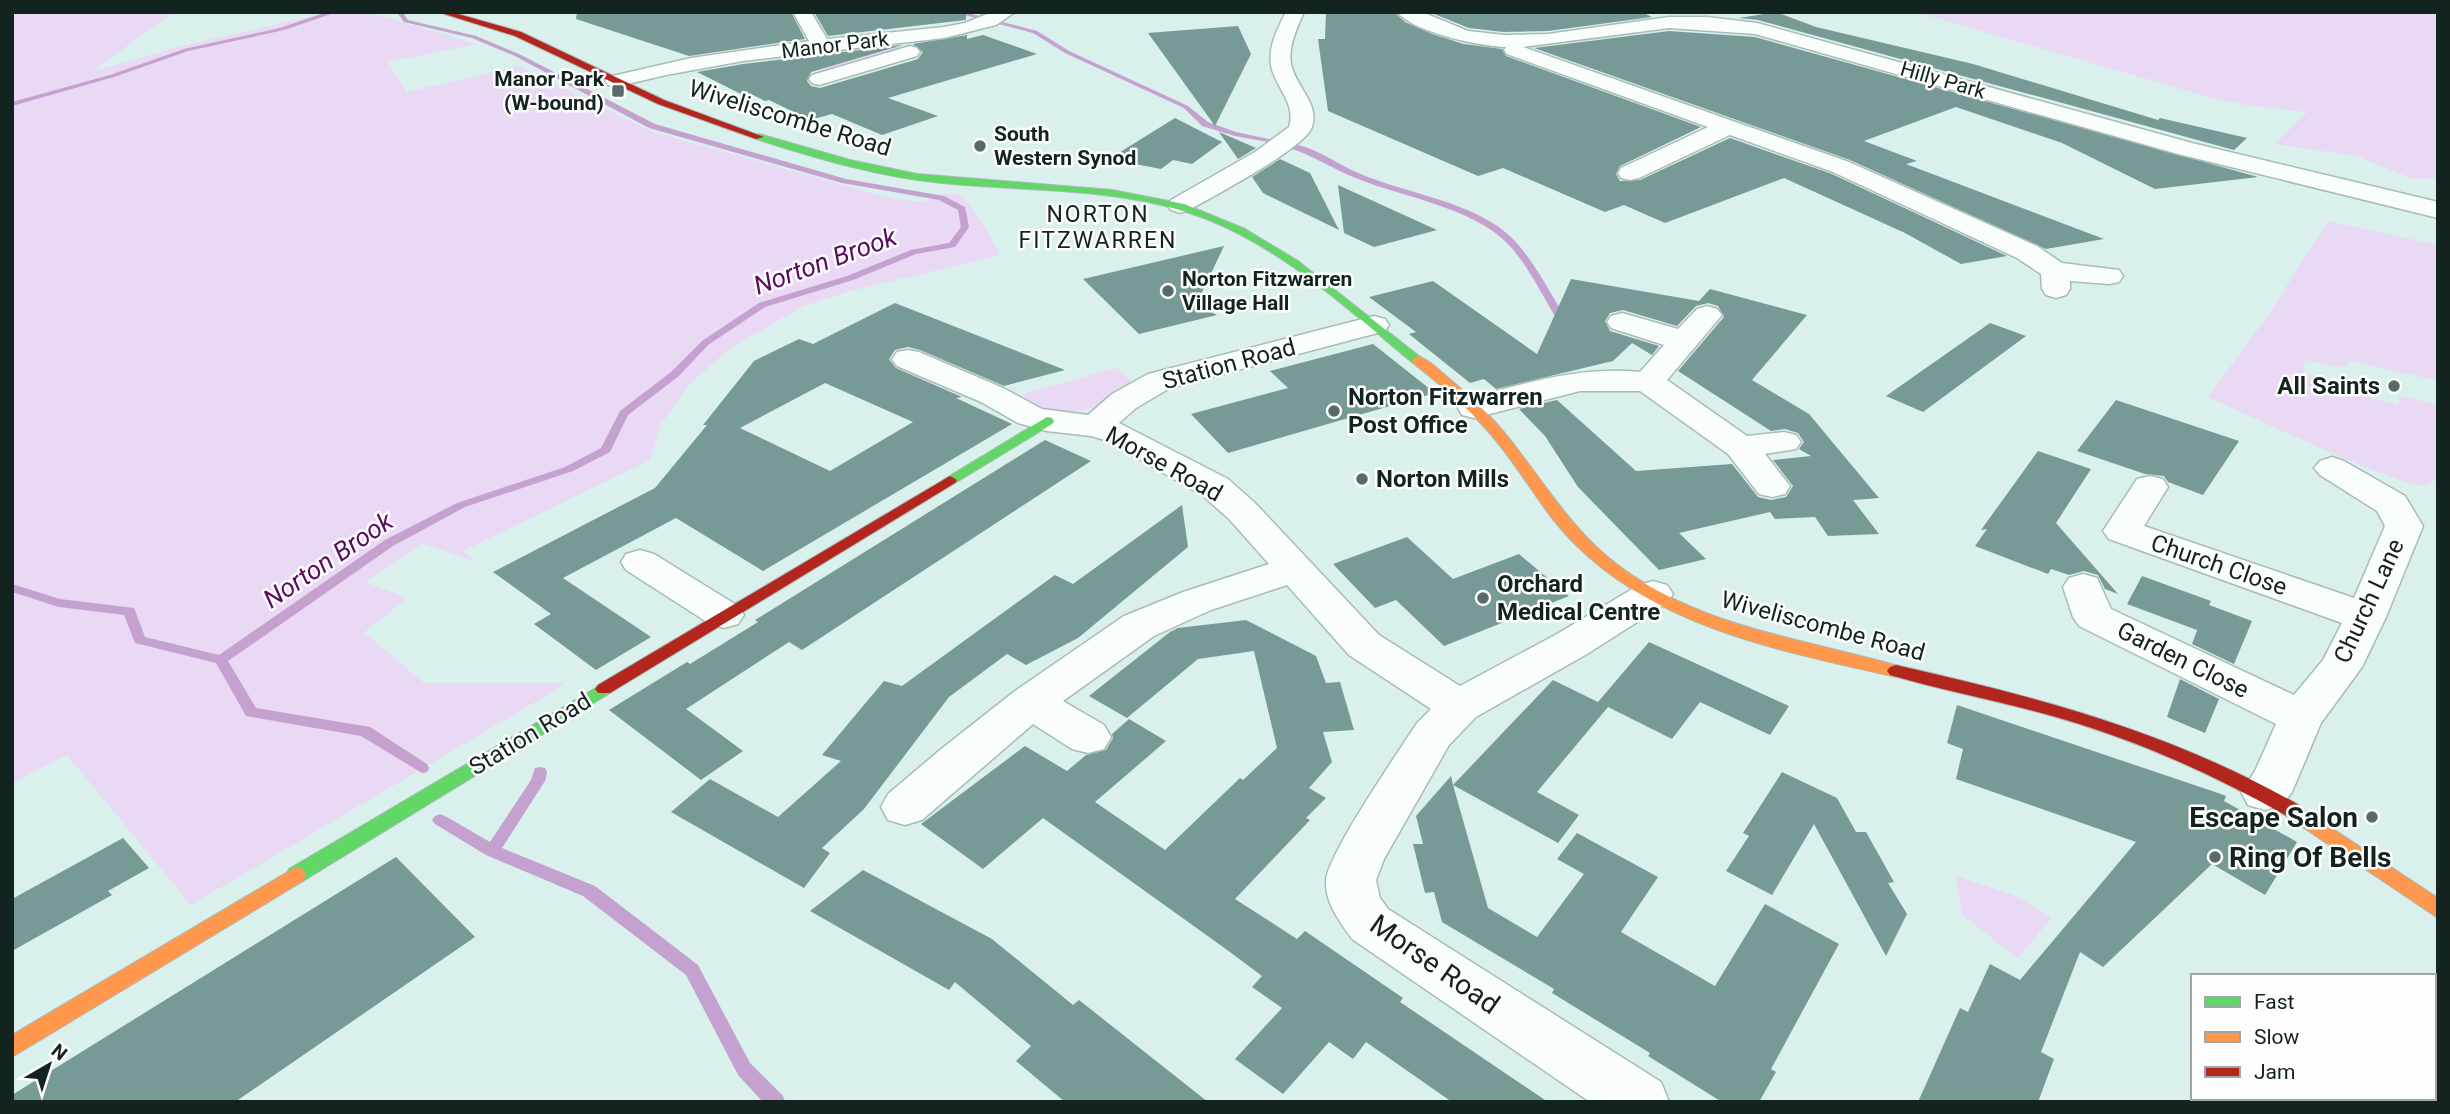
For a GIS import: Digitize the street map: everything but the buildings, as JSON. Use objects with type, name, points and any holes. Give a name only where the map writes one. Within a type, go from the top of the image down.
[{"type":"main road","name":"Wiveliscombe Road","points":[[442,12],[518,34],[615,81],[719,124],[858,165],[940,180],[1106,192],[1180,205],[1215,218],[1314,278],[1474,408],[1507,445],[1581,541],[1620,574],[1653,594],[1685,610],[1764,638],[2036,704],[2131,732],[2209,764],[2265,792],[2338,836],[2438,909]]},
{"type":"main road","name":"Station Road","points":[[12,1047],[1047,421]]},
{"type":"street","points":[[802,12],[821,45]]},
{"type":"street","points":[[1180,205],[1263,157],[1299,130],[1302,124],[1301,109],[1281,66],[1281,49],[1295,12]]},
{"type":"street","name":"Hilly Park","points":[[1406,12],[1455,33],[1505,41],[1560,40],[1668,22],[1703,22],[1757,29],[2186,149],[2438,210]]},
{"type":"street","name":"Manor Park","points":[[615,81],[690,64],[821,45],[904,37],[979,24],[1003,15]]},
{"type":"street","name":"Manor Park","points":[[819,79],[906,55],[915,48],[913,42],[904,37]]},
{"type":"street","name":"Hilly Park","points":[[1505,41],[1510,48],[1841,167],[2027,252],[2056,280],[2109,276]]},
{"type":"street","name":"Manor Park","points":[[766,54],[839,89]]},
{"type":"street","points":[[1630,174],[1713,133],[1733,127]]},
{"type":"street","points":[[1648,382],[1707,315]]},
{"type":"street","points":[[1622,322],[1685,341]]},
{"type":"street","name":"Station Road","points":[[1096,426],[1124,401],[1159,381],[1374,325]]},
{"type":"street","name":"Morse Road","points":[[908,359],[1030,416],[1047,421],[1096,426],[1117,433],[1215,488],[1242,511],[1364,645],[1404,673],[1460,706]]},
{"type":"street","points":[[955,379],[989,359]]},
{"type":"street","points":[[1474,408],[1570,381],[1612,377],[1648,382],[1740,447],[1772,486]]},
{"type":"street","points":[[1740,447],[1784,442]]},
{"type":"street","name":"Church Lane","points":[[2265,792],[2275,780],[2301,717],[2341,667],[2366,617],[2404,526],[2392,504],[2332,468]]},
{"type":"street","name":"Church Close","points":[[2150,487],[2122,531],[2366,617]]},
{"type":"street","points":[[640,562],[724,615]]},
{"type":"street","points":[[905,807],[1031,702],[1139,625],[1197,601],[1294,569]]},
{"type":"street","name":"Garden Close","points":[[2083,587],[2093,617],[2301,717]]},
{"type":"street","name":"Morse Road","points":[[1640,1102],[1370,924],[1356,905],[1351,880],[1360,856],[1433,734],[1460,706],[1573,644],[1653,594]]},
{"type":"street","points":[[1031,702],[1088,737]]},
{"type":"shaded area","points":[[12,12],[174,12],[91,72],[181,46],[330,12],[368,12],[476,44],[388,62],[407,92],[520,66],[650,131],[889,198],[924,202],[942,193],[962,195],[1000,255],[850,291],[804,306],[730,348],[688,386],[661,424],[650,460],[463,551],[477,562],[423,544],[365,582],[407,598],[362,634],[368,635],[424,683],[564,685],[191,905],[67,755],[12,783]]},
{"type":"shaded area","points":[[1916,12],[2438,12],[2438,178],[2413,179],[2356,156],[2275,144],[2307,112],[2245,105],[2202,95]]},
{"type":"shaded area","points":[[897,43],[904,50],[830,71],[810,70],[792,60],[796,55]]},
{"type":"shaded area","points":[[2328,221],[2438,245],[2438,381],[2348,360],[2347,367],[2337,367],[2305,360],[2303,373],[2369,390],[2369,398],[2399,405],[2399,396],[2438,405],[2438,479],[2426,484],[2409,483],[2385,474],[2208,397],[2269,314]]},
{"type":"shaded area","points":[[1117,368],[1132,382],[1110,401],[1095,407],[1079,411],[1047,410],[1033,404],[1023,394]]},
{"type":"shaded area","points":[[1956,876],[2013,895],[2052,917],[2018,958],[1962,915]]},
{"type":"waterway","points":[[12,104],[112,76],[186,50],[282,29],[334,12]]},
{"type":"waterway","name":"Norton Brook","points":[[221,660],[389,543],[461,505],[569,469],[606,450],[624,413],[675,374],[705,343],[762,305],[850,278],[914,252],[952,245],[965,227],[962,209],[941,198],[845,181],[652,126],[517,55],[474,37],[406,21],[396,12]]},
{"type":"waterway","points":[[956,12],[1035,32],[1067,52],[1186,107],[1205,124],[1235,134],[1274,141]]},
{"type":"waterway","points":[[1292,146],[1360,177],[1470,215],[1500,232],[1519,251],[1565,325]]},
{"type":"waterway","points":[[12,588],[59,603],[129,611],[140,640],[221,660]]},
{"type":"waterway","name":"Norton Brook","points":[[221,660],[251,712],[365,731],[422,768]]},
{"type":"waterway","points":[[492,851],[538,781],[540,772]]},
{"type":"waterway","name":"Norton Brook","points":[[440,820],[492,851]]},
{"type":"waterway","name":"Norton Brook","points":[[492,851],[589,891],[692,970],[744,1069],[776,1102]]},
{"type":"traffic: fast","points":[[759,137],[848,163],[894,173],[940,180],[1112,193],[1180,207],[1213,218],[1241,231],[1294,263],[1418,360]]},
{"type":"traffic: fast","points":[[950,480],[1047,421]]},
{"type":"traffic: fast","points":[[296,875],[604,689]]},
{"type":"traffic: slow","points":[[1418,360],[1462,397],[1493,429],[1581,541],[1613,569],[1649,593],[1728,628],[1770,641],[1896,671]]},
{"type":"traffic: slow","points":[[2292,810],[2438,909]]},
{"type":"traffic: slow","points":[[12,1047],[296,875]]},
{"type":"traffic: jam","points":[[442,12],[518,34],[661,102],[759,137]]},
{"type":"traffic: jam","points":[[604,689],[950,480]]},
{"type":"traffic: jam","points":[[1896,671],[2050,709],[2150,741],[2246,784],[2292,810]]},
{"type":"place","name":"Manor Park (W-bound)","points":[[618,91]]},
{"type":"place","name":"South Western Synod","points":[[980,146]]},
{"type":"place","name":"Norton Fitzwarren Village Hall","points":[[1168,291]]},
{"type":"place","name":"All Saints","points":[[2394,386]]},
{"type":"place","name":"Norton Fitzwarren Post Office","points":[[1334,411]]},
{"type":"place","name":"Norton Mills","points":[[1362,479]]},
{"type":"place","name":"Orchard Medical Centre","points":[[1483,598]]},
{"type":"place","name":"Escape Salon","points":[[2372,817]]},
{"type":"place","name":"Ring Of Bells","points":[[2215,857]]},
{"type":"district","name":"NORTON FITZWARREN","points":[[1098,227]]}]
